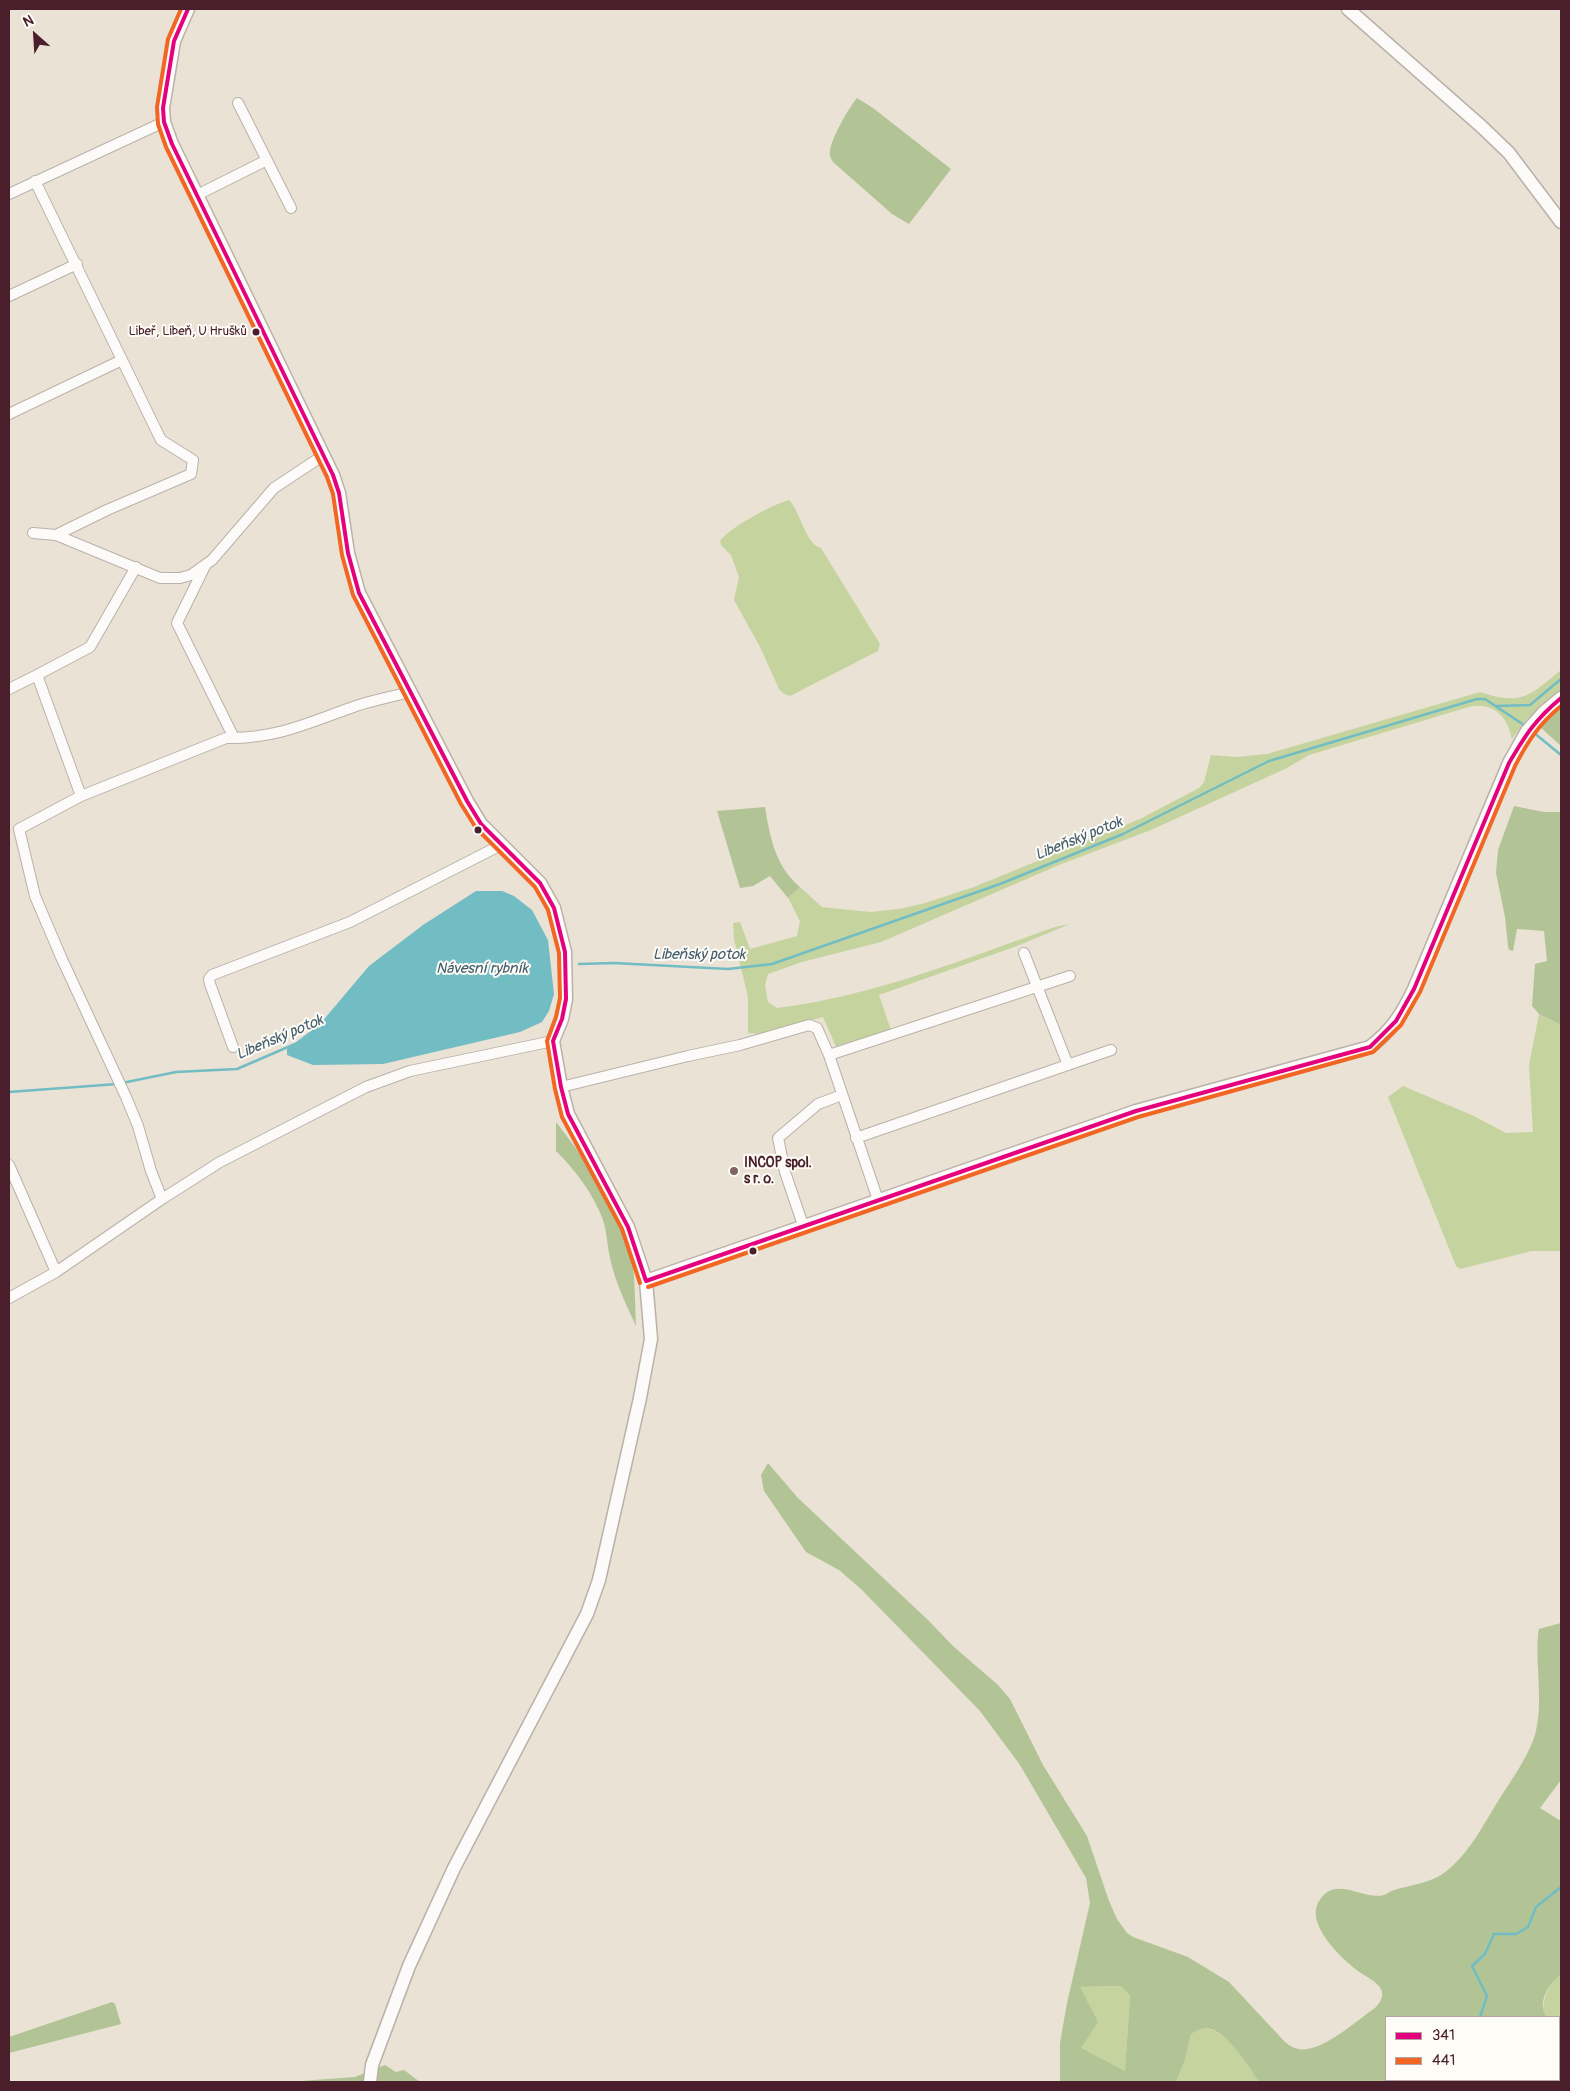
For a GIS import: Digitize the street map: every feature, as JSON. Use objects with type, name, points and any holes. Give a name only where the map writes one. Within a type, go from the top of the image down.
[{"type":"street","points":[[188,9],[174,42],[163,108],[164,122],[172,144],[324,455],[339,493],[348,553],[359,594],[466,800],[481,824],[540,883],[554,908],[565,952],[566,999],[562,1019],[553,1041],[561,1087],[568,1114],[628,1227],[646,1281],[651,1339],[640,1398],[599,1580],[587,1614],[454,1868],[409,1966],[372,2065],[370,2082]]},
{"type":"street","points":[[1348,9],[1509,153],[1561,222]]},
{"type":"street","points":[[238,103],[291,208]]},
{"type":"street","points":[[9,194],[164,122]]},
{"type":"street","points":[[197,195],[267,160]]},
{"type":"street","points":[[35,181],[161,440],[193,460],[191,474],[107,510],[56,535]]},
{"type":"street","points":[[9,296],[77,264]]},
{"type":"street","points":[[9,414],[122,360]]},
{"type":"street","points":[[33,533],[56,535],[160,578],[180,578],[191,575],[207,564],[274,488],[324,455]]},
{"type":"street","points":[[207,564],[177,623],[234,738]]},
{"type":"street","points":[[9,689],[90,647],[136,568]]},
{"type":"street","points":[[36,675],[81,796]]},
{"type":"street","points":[[162,1199],[151,1172],[138,1126],[129,1104],[35,896],[19,830],[81,796],[226,738],[245,738],[285,732],[358,705],[409,692]]},
{"type":"street","points":[[646,1281],[1136,1111],[1370,1048],[1388,1034],[1406,1006],[1510,763],[1530,727],[1561,698]]},
{"type":"street","points":[[233,1047],[210,984],[209,979],[212,975],[350,922],[501,845]]},
{"type":"street","points":[[1024,953],[1068,1065]]},
{"type":"street","points":[[829,1055],[1070,976]]},
{"type":"street","points":[[561,1087],[740,1045],[809,1025],[817,1028],[829,1055],[878,1200]]},
{"type":"street","points":[[9,1298],[56,1272],[162,1199],[220,1162],[366,1087],[410,1072],[553,1041]]},
{"type":"street","points":[[856,1138],[1110,1050]]},
{"type":"street","points":[[803,1226],[785,1172],[778,1138],[818,1104],[842,1096]]},
{"type":"street","points":[[9,1165],[56,1272]]},
{"type":"green space","points":[[857,98],[873,108],[951,169],[909,224],[892,214],[833,162],[831,158],[831,146],[837,131]]},
{"type":"green space","points":[[789,500],[811,541],[821,548],[880,644],[878,651],[790,696],[784,694],[779,689],[760,647],[734,600],[739,577],[731,555],[721,545],[720,541],[732,530],[752,517]]},
{"type":"green space","points":[[1561,670],[1561,690],[1527,719],[1512,739],[1507,724],[1499,714],[1488,707],[1472,706],[1309,755],[1285,769],[1151,830],[1059,865],[881,942],[802,962],[768,974],[765,985],[768,1002],[777,1008],[849,995],[884,986],[953,964],[1055,927],[1070,924],[1017,946],[879,995],[891,1030],[837,1049],[823,1017],[761,1034],[748,1033],[748,997],[734,939],[733,923],[740,922],[750,949],[797,936],[800,921],[788,898],[800,887],[822,907],[870,912],[899,909],[925,903],[974,887],[1140,819],[1199,788],[1204,782],[1211,755],[1238,757],[1267,754],[1480,692],[1506,698],[1516,698],[1532,692]]},
{"type":"green space","points":[[1561,708],[1561,746],[1539,726]]},
{"type":"green space","points":[[1514,806],[1544,812],[1561,812],[1561,1025],[1539,1014],[1532,1006],[1535,964],[1547,961],[1544,931],[1517,929],[1513,951],[1509,950],[1508,946],[1505,917],[1496,873],[1498,850]]},
{"type":"green space","points":[[765,807],[769,829],[779,860],[800,887],[788,898],[770,876],[753,886],[740,888],[717,811]]},
{"type":"green space","points":[[1539,1014],[1561,1025],[1561,1251],[1532,1251],[1460,1269],[1456,1266],[1388,1097],[1403,1086],[1474,1116],[1506,1133],[1533,1132],[1529,1065]]},
{"type":"green space","points":[[556,1122],[591,1170],[622,1228],[633,1264],[636,1326],[615,1276],[599,1210],[583,1182],[556,1151]]},
{"type":"green space","points":[[768,1463],[798,1498],[928,1620],[953,1646],[998,1685],[1010,1699],[1043,1765],[1087,1836],[1109,1901],[1117,1919],[1127,1933],[1133,1937],[1188,1957],[1229,1982],[1285,2042],[1295,2048],[1315,2047],[1337,2036],[1375,2008],[1381,2001],[1381,1989],[1377,1984],[1347,1962],[1320,1929],[1316,1911],[1318,1903],[1325,1894],[1332,1890],[1349,1890],[1376,1896],[1426,1881],[1444,1873],[1469,1848],[1519,1768],[1532,1743],[1538,1723],[1539,1710],[1537,1646],[1539,1629],[1561,1623],[1561,1780],[1540,1808],[1561,1821],[1561,1974],[1545,1994],[1543,2006],[1546,2016],[1385,2016],[1385,2081],[1560,2081],[1560,2025],[1561,2082],[1259,2082],[1243,2058],[1228,2041],[1212,2029],[1205,2028],[1191,2034],[1185,2060],[1176,2082],[1060,2082],[1060,2043],[1067,2003],[1090,1903],[1086,1878],[1020,1765],[980,1711],[862,1590],[839,1570],[806,1552],[764,1491],[761,1475]],"holes":[[[1121,1986],[1130,1995],[1125,2071],[1081,2048],[1098,2022],[1080,1987]]]},
{"type":"green space","points":[[1561,1974],[1561,2026],[1560,2016],[1546,2016],[1543,2012],[1544,2001],[1553,1982]]},
{"type":"green space","points":[[1121,1986],[1130,1994],[1125,2071],[1081,2049],[1080,1987]]},
{"type":"green space","points":[[112,2002],[115,2004],[121,2024],[9,2053],[9,2037]]},
{"type":"green space","points":[[1204,2027],[1221,2035],[1236,2049],[1249,2065],[1259,2082],[1176,2082],[1185,2060],[1191,2034]]},
{"type":"green space","points":[[385,2065],[396,2072],[404,2070],[420,2082],[287,2082],[355,2077]]},
{"type":"water","name":"Návesní rybník","points":[[476,891],[502,891],[514,896],[532,910],[548,940],[554,994],[549,1011],[542,1022],[520,1032],[383,1064],[313,1065],[287,1055],[287,1049],[320,1024],[369,966],[423,925]]},
{"type":"waterway","points":[[1497,706],[1530,705],[1561,679]]},
{"type":"waterway","name":"Libeňský potok","points":[[579,964],[614,963],[728,969],[772,964],[1000,884],[1123,834],[1269,761],[1477,699],[1485,699],[1527,727]]},
{"type":"waterway","name":"Libeňský potok","points":[[1533,732],[1561,755]]},
{"type":"waterway","name":"Libeňský potok","points":[[122,1083],[176,1072],[237,1069],[295,1044]]},
{"type":"waterway","name":"Libeňský potok","points":[[9,1092],[117,1084]]},
{"type":"waterway","name":"Libeňský potok","points":[[1480,2016],[1487,1996],[1472,1966],[1485,1954],[1494,1934],[1516,1934],[1528,1927],[1536,1907],[1561,1887]]},
{"type":"transit line","name":"441","points":[[181,9],[168,39],[157,107],[158,124],[166,147],[327,477],[333,494],[342,555],[353,595],[461,804],[476,828],[535,887],[548,910],[559,953],[560,998],[556,1017],[547,1041],[555,1089],[562,1117],[622,1229],[640,1283]]},
{"type":"transit line","name":"341","points":[[188,9],[174,41],[163,108],[164,122],[172,144],[333,475],[339,493],[348,553],[359,593],[467,801],[481,824],[540,883],[554,908],[565,952],[566,999],[562,1019],[553,1041],[561,1087],[568,1114],[628,1227],[646,1281]]},
{"type":"transit line","name":"341","points":[[646,1281],[1136,1111],[1370,1047],[1396,1021],[1414,989],[1509,763],[1532,728],[1544,713],[1561,698]]},
{"type":"transit line","name":"441","points":[[648,1287],[1138,1117],[1373,1052],[1401,1025],[1420,992],[1515,766],[1535,733],[1546,719],[1561,706]]},
{"type":"place","name":"Libeř, Libeň, U Hrušků","points":[[256,332]]},
{"type":"place","name":"INCOP spol. s r. o.","points":[[734,1171]]}]
